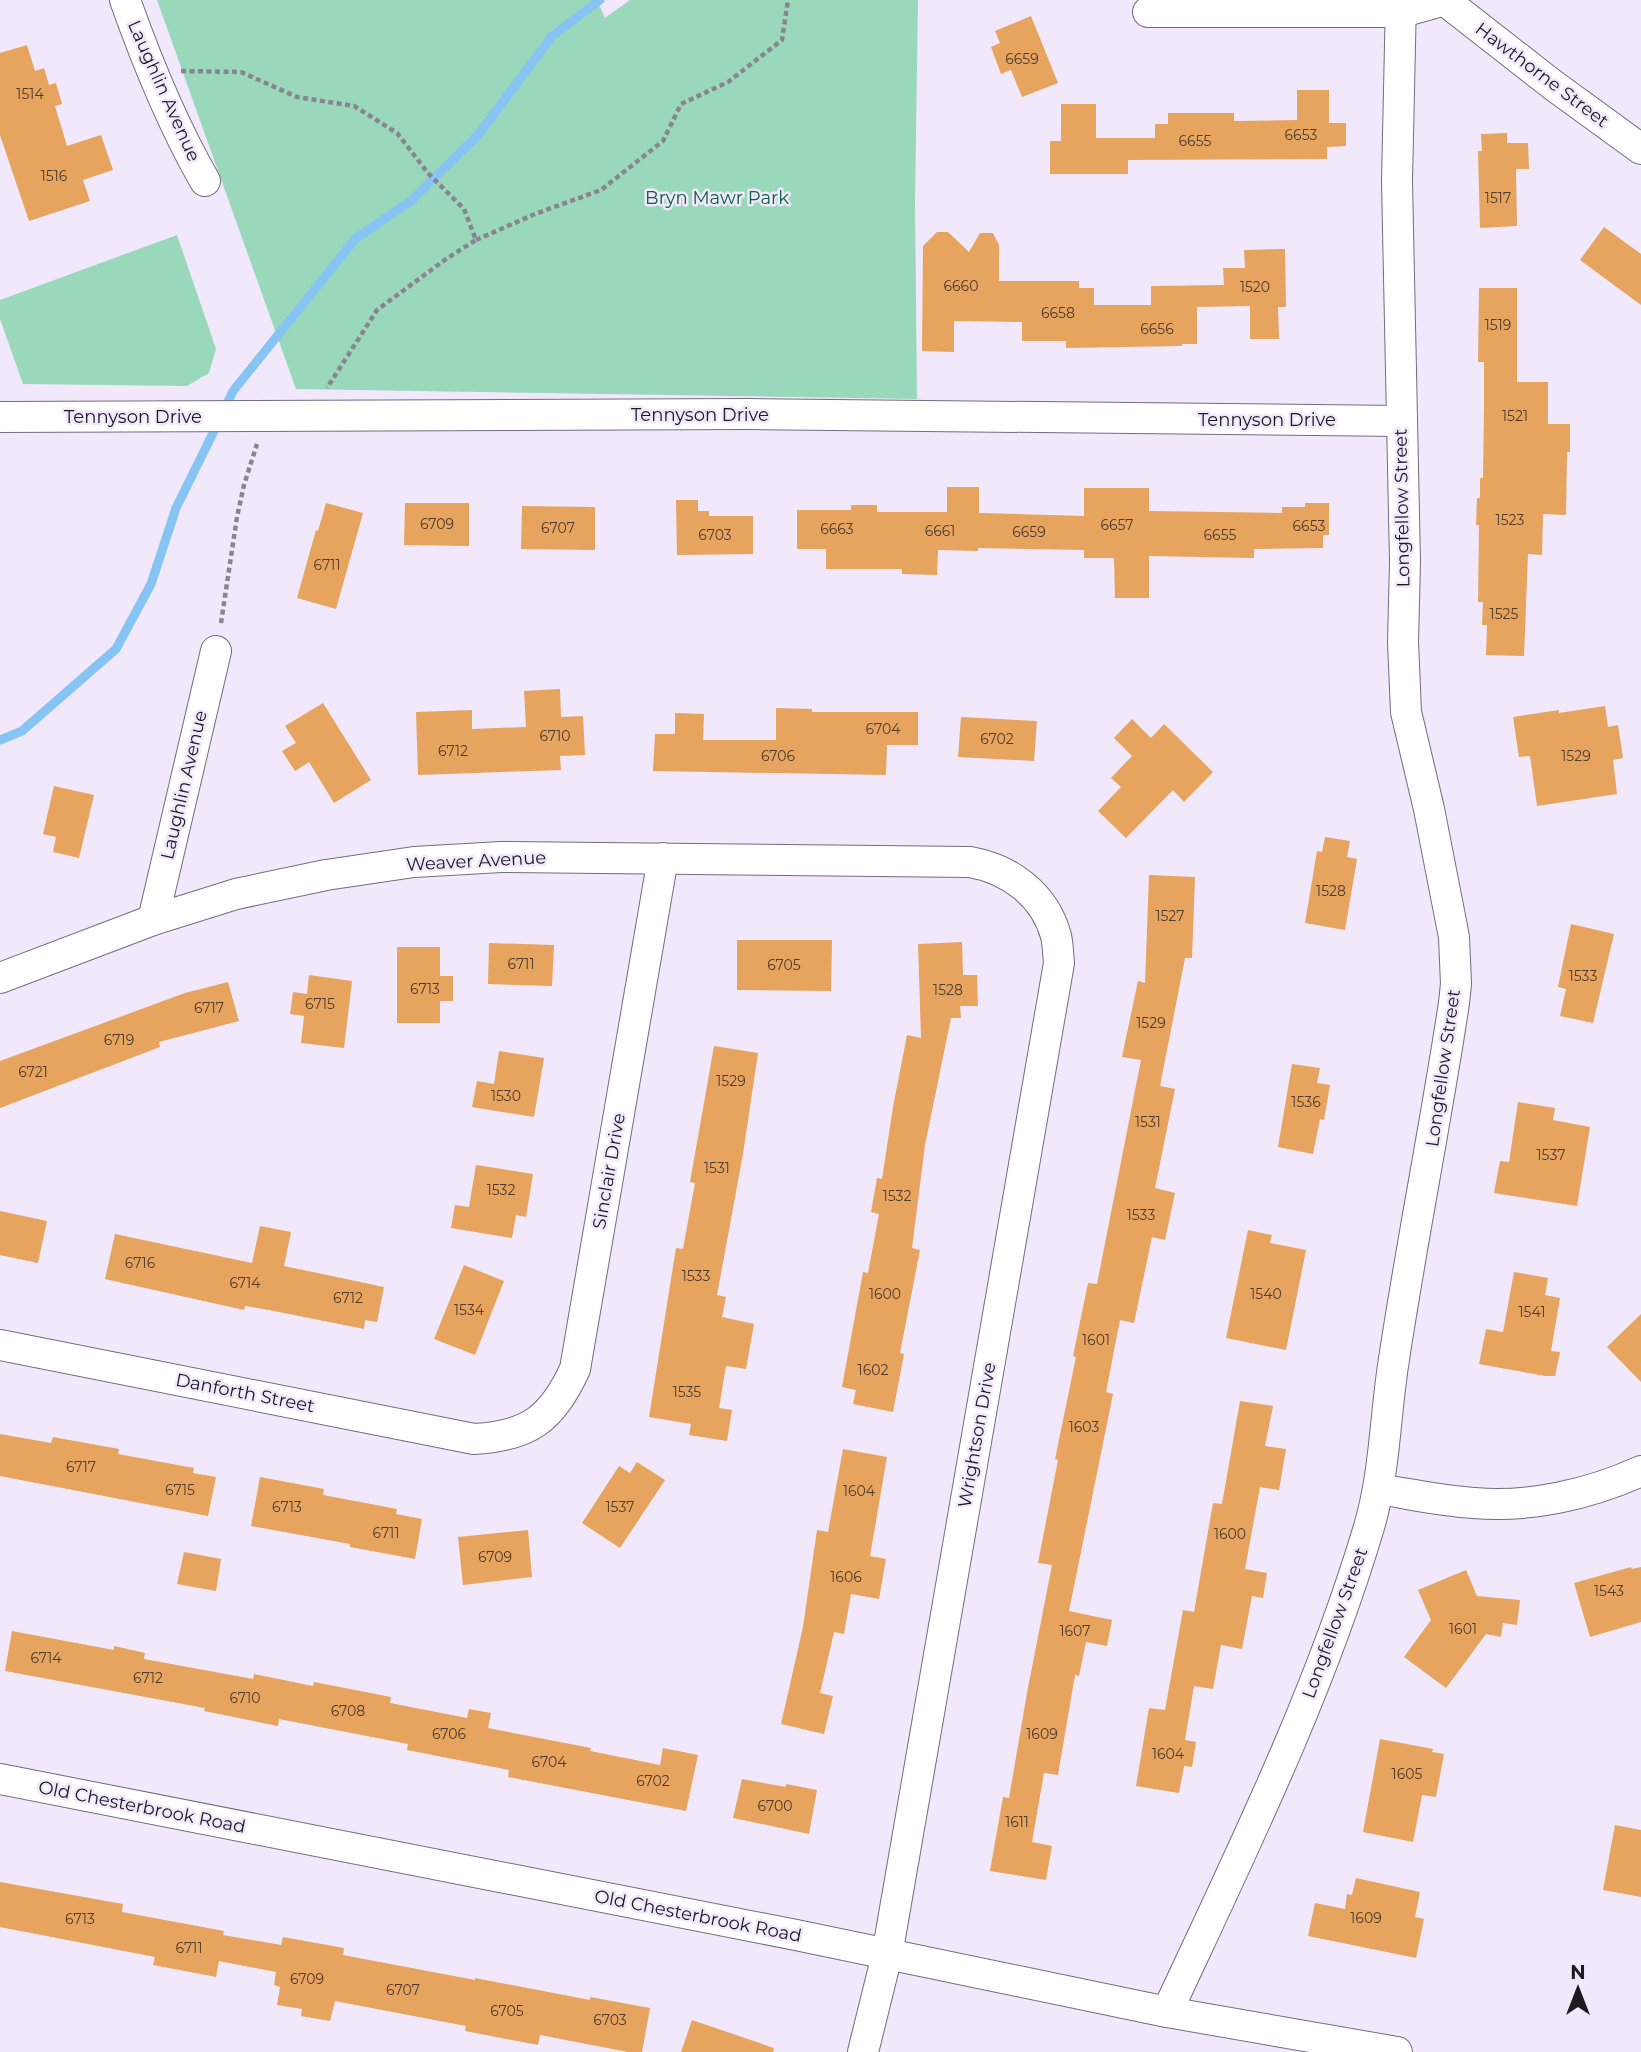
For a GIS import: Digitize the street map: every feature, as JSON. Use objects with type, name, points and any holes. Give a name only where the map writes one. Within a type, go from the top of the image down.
[{"type":"street","name":"Laughlin Avenue","points":[[125,0],[152,71],[192,159],[205,181]]},
{"type":"street","points":[[1148,12],[1401,6],[1444,0]]},
{"type":"street","name":"Hawthorne Street","points":[[1444,0],[1641,149]]},
{"type":"street","name":"Longfellow Street","points":[[1167,2012],[1273,1783],[1331,1642],[1370,1526],[1378,1489],[1394,1360],[1437,1116],[1455,985],[1454,937],[1429,809],[1406,712],[1397,181],[1401,6]]},
{"type":"street","name":"Tennyson Drive","points":[[0,417],[762,414],[1401,421]]},
{"type":"street","name":"Laughlin Avenue","points":[[153,920],[216,651]]},
{"type":"street","name":"Weaver Avenue","points":[[0,978],[153,920],[236,894],[326,874],[414,862],[501,856],[970,862]]},
{"type":"street","name":"Sinclair Drive","points":[[490,1438],[526,1428],[547,1413],[564,1393],[575,1369],[663,858]]},
{"type":"street","name":"Wrightson Drive","points":[[863,2052],[887,1955],[1059,963],[1056,936],[1046,911],[1030,891],[1009,874],[984,864],[970,862]]},
{"type":"street","name":"Danforth Street","points":[[0,1345],[474,1439],[490,1438]]},
{"type":"street","points":[[1378,1489],[1474,1503],[1522,1503],[1571,1495],[1641,1471]]},
{"type":"street","name":"Old Chesterbrook Road","points":[[0,1779],[1167,2012],[1397,2052]]},
{"type":"path","points":[[310,416],[377,310],[476,240],[535,214],[601,190],[663,141],[681,104],[728,82],[782,40],[788,0]]},
{"type":"path","points":[[152,71],[241,72],[297,97],[354,106],[397,133],[428,173],[464,209],[476,240]]},
{"type":"path","points":[[216,651],[210,644],[222,622],[227,575],[244,485],[254,449],[270,416]]},
{"type":"green space","name":"Bryn Mawr Park","points":[[157,0],[597,0],[605,18],[630,0],[918,0],[915,202],[917,399],[296,389]]},
{"type":"green space","points":[[177,235],[216,349],[209,373],[187,386],[23,384],[0,319],[0,300]]},
{"type":"building","points":[[1031,16],[1058,83],[1022,97],[1011,70],[1001,74],[991,47],[1000,43],[995,31]]},
{"type":"building","points":[[27,45],[35,71],[44,68],[49,85],[56,83],[62,104],[55,106],[67,146],[101,135],[113,170],[83,180],[90,201],[29,221],[0,135],[0,53]]},
{"type":"building","points":[[1297,90],[1329,90],[1329,123],[1346,123],[1346,146],[1327,147],[1327,159],[1128,160],[1128,174],[1050,174],[1050,141],[1061,141],[1061,104],[1096,104],[1096,138],[1155,138],[1155,124],[1168,124],[1168,113],[1234,113],[1234,121],[1297,120]]},
{"type":"building","points":[[1507,133],[1507,143],[1528,143],[1529,169],[1516,169],[1517,226],[1480,228],[1478,151],[1482,151],[1481,134]]},
{"type":"building","points":[[1604,227],[1641,254],[1641,305],[1580,260]]},
{"type":"building","points":[[937,232],[948,232],[969,252],[980,233],[993,233],[999,245],[999,281],[1079,281],[1079,288],[1094,288],[1094,305],[1151,305],[1151,286],[1224,285],[1223,268],[1245,268],[1244,250],[1285,249],[1286,307],[1278,307],[1279,339],[1250,339],[1250,306],[1197,307],[1197,344],[1066,348],[1066,341],[1022,341],[1022,322],[954,321],[954,352],[922,351],[923,246]]},
{"type":"building","points":[[1479,288],[1517,288],[1517,382],[1548,382],[1548,424],[1570,424],[1566,515],[1543,514],[1542,555],[1528,554],[1524,656],[1486,655],[1487,625],[1482,625],[1483,602],[1478,602],[1479,525],[1476,525],[1477,498],[1480,498],[1480,478],[1483,478],[1484,407],[1484,362],[1478,362]]},
{"type":"building","points":[[947,487],[979,487],[979,513],[1084,516],[1084,488],[1149,488],[1149,511],[1282,513],[1282,507],[1329,503],[1329,535],[1323,535],[1323,548],[1254,549],[1254,558],[1149,556],[1149,598],[1115,598],[1114,558],[1084,558],[1084,550],[938,550],[937,575],[902,574],[902,569],[826,569],[826,549],[797,549],[797,510],[851,510],[851,505],[877,505],[877,512],[947,512]]},
{"type":"building","points":[[676,500],[698,500],[698,511],[709,511],[709,516],[753,516],[753,554],[677,555]]},
{"type":"building","points":[[326,503],[363,513],[336,609],[297,598]]},
{"type":"building","points":[[405,503],[469,503],[469,546],[404,545]]},
{"type":"building","points":[[522,506],[595,507],[595,550],[521,549]]},
{"type":"building","points":[[560,689],[561,717],[583,716],[585,755],[560,756],[561,770],[418,775],[416,712],[472,710],[472,729],[526,727],[524,691]]},
{"type":"building","points":[[323,703],[371,780],[334,803],[309,762],[295,771],[282,751],[296,743],[285,726]]},
{"type":"building","points":[[1605,706],[1608,727],[1618,725],[1623,758],[1613,760],[1617,794],[1537,806],[1530,756],[1519,757],[1513,717]]},
{"type":"building","points":[[776,708],[812,709],[812,712],[918,712],[918,745],[887,745],[886,775],[653,771],[655,734],[675,734],[675,713],[704,714],[703,740],[776,740]]},
{"type":"building","points":[[961,717],[1037,721],[1034,761],[958,757]]},
{"type":"building","points":[[1132,719],[1151,738],[1164,724],[1213,772],[1184,802],[1173,790],[1126,838],[1098,811],[1121,787],[1111,778],[1132,756],[1114,738]]},
{"type":"building","points":[[54,786],[94,795],[79,858],[53,852],[56,837],[43,834]]},
{"type":"building","points":[[1325,837],[1350,841],[1347,857],[1357,859],[1345,930],[1305,923],[1317,851],[1322,852]]},
{"type":"building","points":[[1149,875],[1195,877],[1192,958],[1185,958],[1160,1086],[1175,1089],[1155,1188],[1175,1193],[1165,1240],[1152,1237],[1134,1323],[1120,1320],[1106,1392],[1113,1394],[1069,1611],[1112,1620],[1107,1646],[1086,1642],[1079,1676],[1075,1675],[1058,1775],[1044,1773],[1032,1842],[1052,1846],[1046,1880],[990,1871],[1003,1797],[1009,1798],[1052,1565],[1038,1563],[1058,1460],[1055,1459],[1076,1357],[1073,1356],[1088,1283],[1097,1284],[1141,1060],[1122,1057],[1138,981],[1145,983]]},
{"type":"building","points":[[1571,924],[1614,934],[1593,1023],[1560,1016],[1566,989],[1558,987]]},
{"type":"building","points":[[737,940],[832,940],[831,991],[737,990]]},
{"type":"building","points":[[962,942],[963,975],[977,975],[978,1006],[960,1006],[961,1018],[951,1018],[925,1145],[912,1248],[920,1250],[900,1353],[904,1354],[893,1412],[853,1404],[856,1390],[842,1387],[863,1272],[868,1273],[879,1214],[871,1212],[877,1178],[882,1179],[907,1035],[921,1038],[918,944]]},
{"type":"building","points":[[489,943],[554,945],[552,986],[488,984]]},
{"type":"building","points":[[397,947],[440,947],[440,976],[453,976],[453,1001],[440,1001],[440,1023],[397,1023]]},
{"type":"building","points":[[309,975],[352,981],[344,1048],[301,1043],[304,1016],[290,1014],[293,992],[307,994]]},
{"type":"building","points":[[228,982],[239,1021],[159,1042],[160,1047],[0,1108],[0,1061],[185,993]]},
{"type":"building","points":[[714,1046],[758,1053],[717,1295],[726,1297],[722,1317],[754,1324],[746,1369],[726,1366],[719,1408],[732,1410],[727,1441],[689,1435],[691,1424],[649,1417],[676,1248],[683,1249],[695,1183],[690,1182]]},
{"type":"building","points":[[499,1051],[544,1058],[534,1117],[472,1107],[477,1081],[494,1084]]},
{"type":"building","points":[[1292,1064],[1320,1068],[1317,1083],[1330,1085],[1324,1120],[1320,1119],[1313,1154],[1278,1147]]},
{"type":"building","points":[[1518,1102],[1555,1108],[1553,1120],[1590,1127],[1577,1206],[1494,1193],[1500,1161],[1509,1162]]},
{"type":"building","points":[[476,1165],[533,1174],[526,1217],[516,1215],[512,1238],[451,1228],[455,1205],[469,1207]]},
{"type":"building","points":[[0,1211],[47,1221],[38,1263],[0,1255]]},
{"type":"building","points":[[260,1226],[291,1232],[284,1266],[384,1287],[377,1322],[365,1320],[364,1329],[245,1306],[244,1310],[105,1279],[115,1234],[252,1263]]},
{"type":"building","points":[[1248,1230],[1272,1235],[1270,1243],[1306,1250],[1286,1350],[1226,1338]]},
{"type":"building","points":[[464,1265],[504,1281],[475,1355],[434,1339]]},
{"type":"building","points":[[1514,1272],[1548,1278],[1545,1295],[1560,1298],[1551,1351],[1560,1352],[1555,1376],[1479,1364],[1486,1329],[1503,1332]]},
{"type":"building","points":[[1641,1314],[1641,1382],[1607,1347]]},
{"type":"building","points":[[1240,1401],[1273,1406],[1265,1446],[1286,1449],[1279,1490],[1260,1487],[1245,1569],[1267,1573],[1263,1598],[1252,1596],[1242,1649],[1221,1645],[1213,1689],[1194,1686],[1185,1740],[1196,1742],[1192,1767],[1184,1766],[1179,1793],[1136,1786],[1149,1708],[1165,1710],[1183,1610],[1194,1612],[1213,1503],[1222,1504]]},
{"type":"building","points":[[0,1434],[51,1443],[53,1437],[119,1449],[118,1454],[194,1468],[193,1473],[216,1477],[208,1516],[0,1476]]},
{"type":"building","points":[[843,1449],[887,1457],[870,1556],[886,1559],[879,1599],[851,1594],[844,1634],[834,1632],[820,1693],[833,1696],[824,1734],[781,1724],[803,1627],[817,1530],[828,1532]]},
{"type":"building","points":[[637,1462],[665,1480],[620,1548],[582,1523],[619,1466],[630,1473]]},
{"type":"building","points":[[260,1477],[324,1489],[323,1495],[397,1509],[396,1514],[422,1519],[415,1559],[251,1526]]},
{"type":"building","points":[[528,1530],[532,1577],[463,1585],[458,1537]]},
{"type":"building","points":[[184,1552],[221,1559],[216,1591],[177,1584]]},
{"type":"building","points":[[1631,1567],[1641,1567],[1641,1622],[1590,1637],[1574,1583]]},
{"type":"building","points":[[1466,1570],[1477,1596],[1520,1600],[1517,1625],[1503,1623],[1501,1637],[1486,1634],[1446,1688],[1404,1657],[1431,1620],[1418,1590]]},
{"type":"building","points":[[12,1631],[114,1650],[114,1646],[145,1653],[144,1659],[253,1679],[254,1674],[313,1686],[314,1682],[391,1697],[390,1703],[467,1718],[469,1709],[491,1713],[488,1728],[591,1748],[590,1751],[660,1765],[663,1748],[698,1755],[686,1811],[508,1777],[509,1770],[407,1750],[408,1744],[279,1719],[278,1726],[204,1711],[205,1708],[5,1671]]},
{"type":"building","points":[[1380,1739],[1433,1749],[1432,1752],[1444,1754],[1436,1797],[1422,1795],[1413,1842],[1363,1832]]},
{"type":"building","points":[[742,1779],[817,1790],[809,1834],[733,1818]]},
{"type":"building","points":[[1615,1825],[1641,1830],[1641,1897],[1603,1890]]},
{"type":"building","points":[[1356,1878],[1420,1892],[1415,1917],[1424,1919],[1416,1958],[1308,1936],[1315,1903],[1345,1909],[1347,1894],[1352,1895]]},
{"type":"building","points":[[0,1882],[123,1904],[122,1912],[224,1931],[223,1935],[281,1945],[283,1937],[344,1948],[343,1955],[590,2000],[590,1997],[650,2008],[642,2052],[628,2052],[540,2035],[538,2045],[465,2031],[466,2026],[335,2001],[330,2021],[301,2016],[302,2009],[277,2005],[280,1987],[274,1985],[276,1972],[219,1961],[216,1977],[153,1965],[155,1957],[0,1927]]},
{"type":"building","points":[[692,2020],[774,2048],[773,2052],[681,2052]]},
{"type":"waterway","points":[[224,410],[233,391],[355,239],[412,200],[479,134],[552,36],[600,0]]},
{"type":"waterway","points":[[0,740],[22,731],[116,649],[151,584],[176,508],[218,423]]}]
